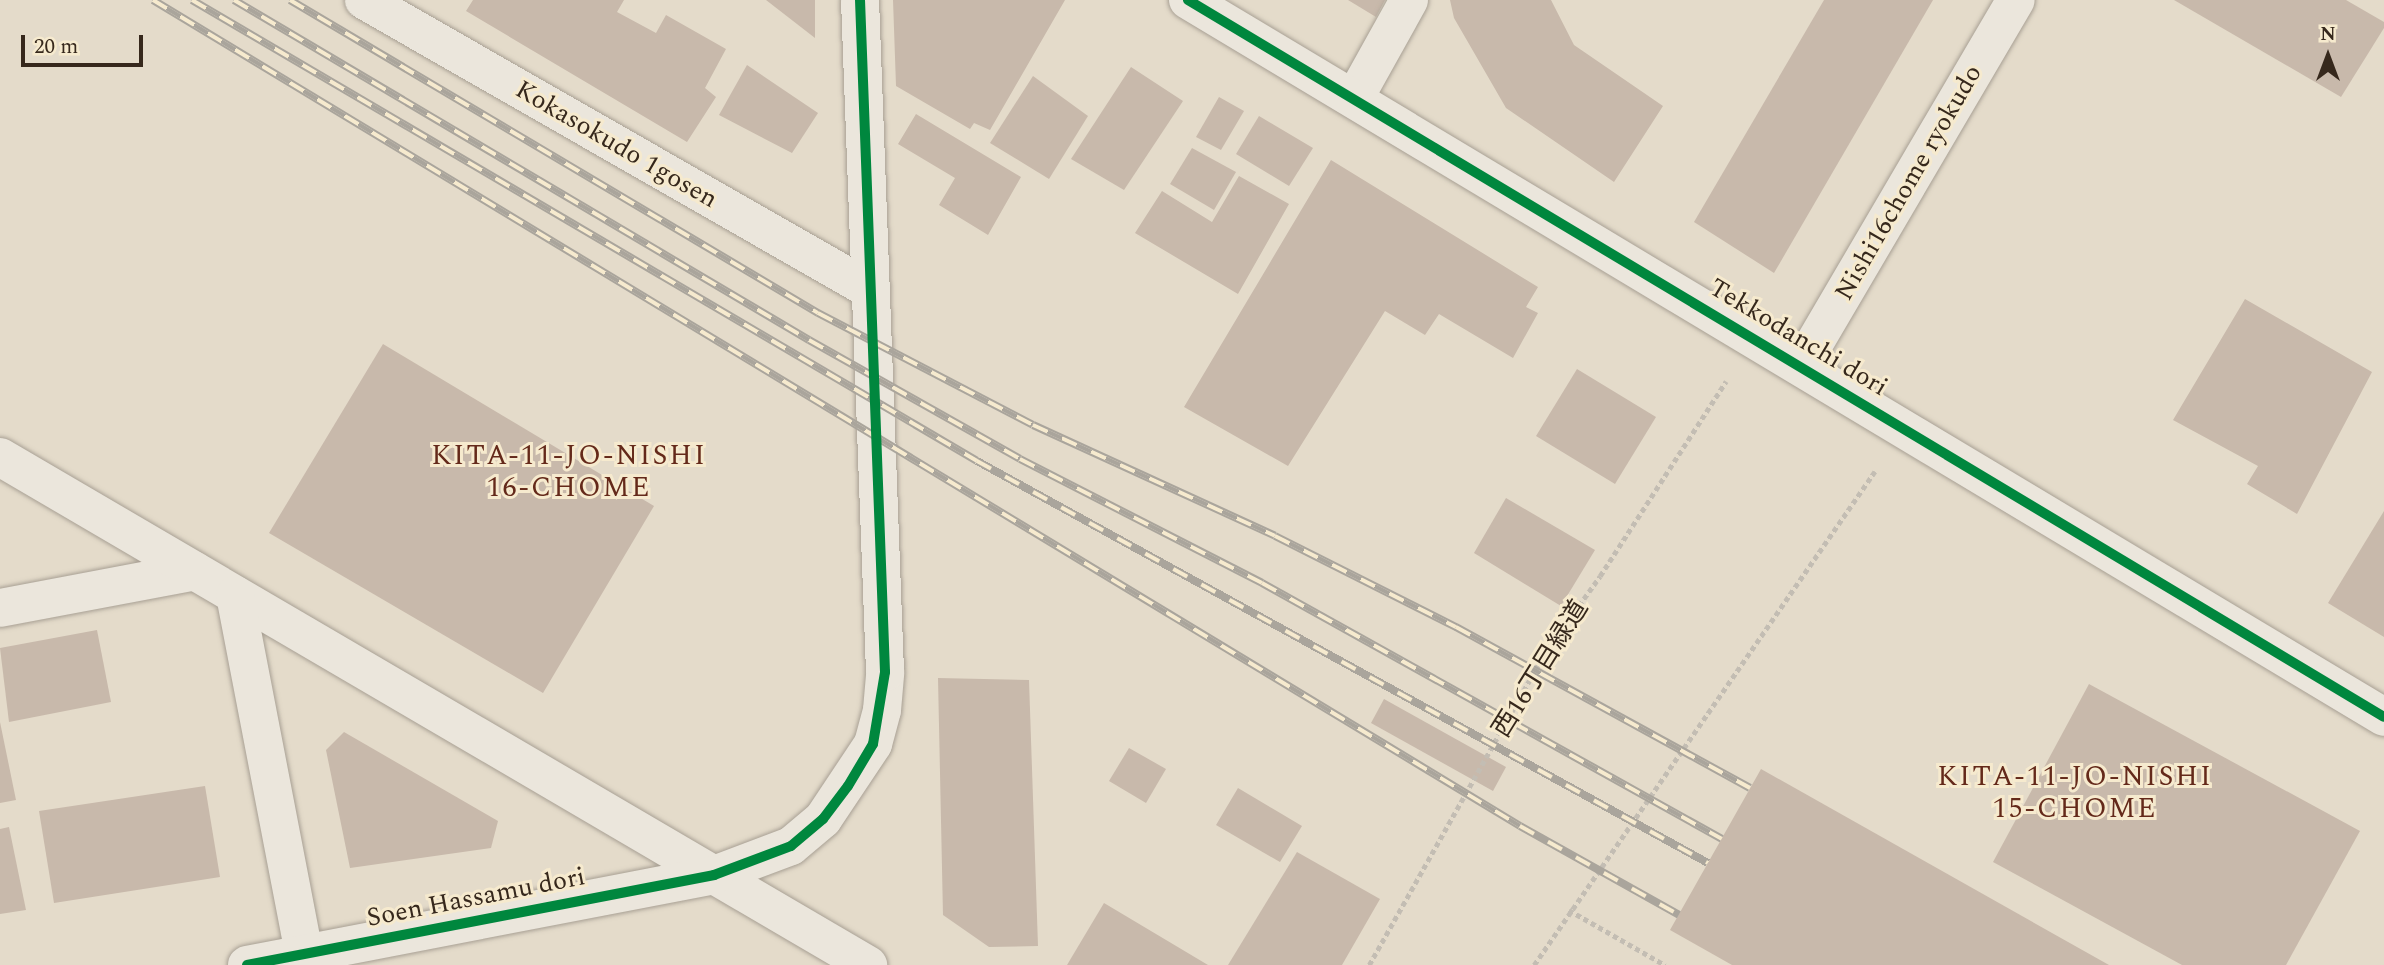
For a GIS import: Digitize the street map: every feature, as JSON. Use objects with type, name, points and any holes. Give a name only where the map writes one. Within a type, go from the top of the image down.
[{"type":"street","name":"Kokasokudo 1gosen","points":[[365,0],[869,289]]},
{"type":"street","name":"Soen Hassamu dori","points":[[247,965],[305,960],[714,875],[792,846],[823,819],[873,744],[882,710],[885,672],[860,0]]},
{"type":"street","name":"Tekkodanchi dori","points":[[1188,0],[2384,717]]},
{"type":"street","points":[[1354,99],[1409,0]]},
{"type":"street","name":"Nishi16chome ryokudo","points":[[1801,366],[2016,0]]},
{"type":"street","points":[[0,457],[868,965]]},
{"type":"street","points":[[0,608],[195,571]]},
{"type":"street","points":[[234,595],[305,960]]},
{"type":"path","points":[[1534,965],[1569,910],[1875,471]]},
{"type":"path","points":[[1569,910],[1665,965]]},
{"type":"building","points":[[473,0],[624,0],[617,12],[656,33],[666,15],[726,49],[705,88],[716,97],[687,142],[466,11]]},
{"type":"building","points":[[766,0],[815,0],[815,38]]},
{"type":"building","points":[[893,0],[1065,0],[990,130],[974,123],[970,129],[896,86]]},
{"type":"building","points":[[1348,0],[1385,0],[1376,17]]},
{"type":"building","points":[[1450,0],[1551,0],[1574,45],[1663,106],[1614,182],[1506,108],[1454,18]]},
{"type":"building","points":[[1824,0],[1933,0],[1774,273],[1694,222]]},
{"type":"building","points":[[2174,0],[2346,0],[2384,22],[2384,28],[2341,97]]},
{"type":"building","points":[[747,65],[818,113],[792,153],[719,115]]},
{"type":"building","points":[[1131,67],[1183,101],[1124,190],[1071,159]]},
{"type":"building","points":[[1033,76],[1088,116],[1049,179],[990,143]]},
{"type":"building","points":[[1219,97],[1244,111],[1221,150],[1196,137]]},
{"type":"building","points":[[916,114],[1021,177],[988,235],[939,205],[955,178],[898,144]]},
{"type":"building","points":[[1259,116],[1313,148],[1289,186],[1236,154]]},
{"type":"building","points":[[1192,148],[1236,172],[1214,210],[1170,184]]},
{"type":"building","points":[[1331,160],[1538,287],[1526,307],[1538,313],[1513,358],[1439,314],[1425,335],[1385,311],[1288,466],[1184,407]]},
{"type":"building","points":[[1239,176],[1289,204],[1238,294],[1135,233],[1162,191],[1212,222]]},
{"type":"building","points":[[2245,299],[2372,372],[2297,514],[2247,484],[2258,466],[2173,420]]},
{"type":"building","points":[[383,344],[654,506],[543,693],[269,533]]},
{"type":"building","points":[[1577,369],[1656,417],[1615,484],[1536,436]]},
{"type":"building","points":[[1506,498],[1595,550],[1561,606],[1474,553]]},
{"type":"building","points":[[2384,511],[2384,637],[2328,603]]},
{"type":"building","points":[[97,630],[111,702],[9,722],[0,648]]},
{"type":"building","points":[[938,678],[1029,680],[1038,946],[989,947],[943,915]]},
{"type":"building","points":[[2089,684],[2360,831],[2286,965],[2182,965],[1993,862]]},
{"type":"building","points":[[1384,699],[1506,767],[1493,791],[1371,723]]},
{"type":"building","points":[[0,722],[16,800],[0,803]]},
{"type":"building","points":[[344,732],[498,821],[491,848],[350,868],[326,750]]},
{"type":"building","points":[[1129,748],[1166,769],[1146,803],[1109,781]]},
{"type":"building","points":[[1761,769],[2109,965],[1732,965],[1670,930]]},
{"type":"building","points":[[205,786],[220,877],[54,903],[39,811]]},
{"type":"building","points":[[1238,788],[1302,826],[1280,862],[1216,825]]},
{"type":"building","points":[[9,827],[26,910],[0,914],[0,829]]},
{"type":"building","points":[[1297,852],[1380,899],[1342,965],[1228,965]]},
{"type":"building","points":[[1104,903],[1208,965],[1067,965]]},
{"type":"railway","points":[[153,0],[1520,826],[1679,915]]},
{"type":"railway","points":[[192,0],[977,461],[1708,863]]},
{"type":"railway","points":[[234,0],[809,340],[1020,459],[1262,583],[1722,839]]},
{"type":"railway","points":[[290,0],[818,313],[1033,425],[1275,536],[1456,627],[1750,788]]},
{"type":"cycle path","points":[[247,965],[714,875],[791,846],[823,819],[848,786],[873,744],[885,672],[860,0]]},
{"type":"cycle path","points":[[1188,0],[2384,717]]},
{"type":"district","name":"KITA-11-JO-NISHI 16-CHOME","points":[[569,472]]},
{"type":"district","name":"KITA-11-JO-NISHI 15-CHOME","points":[[2075,793]]}]
